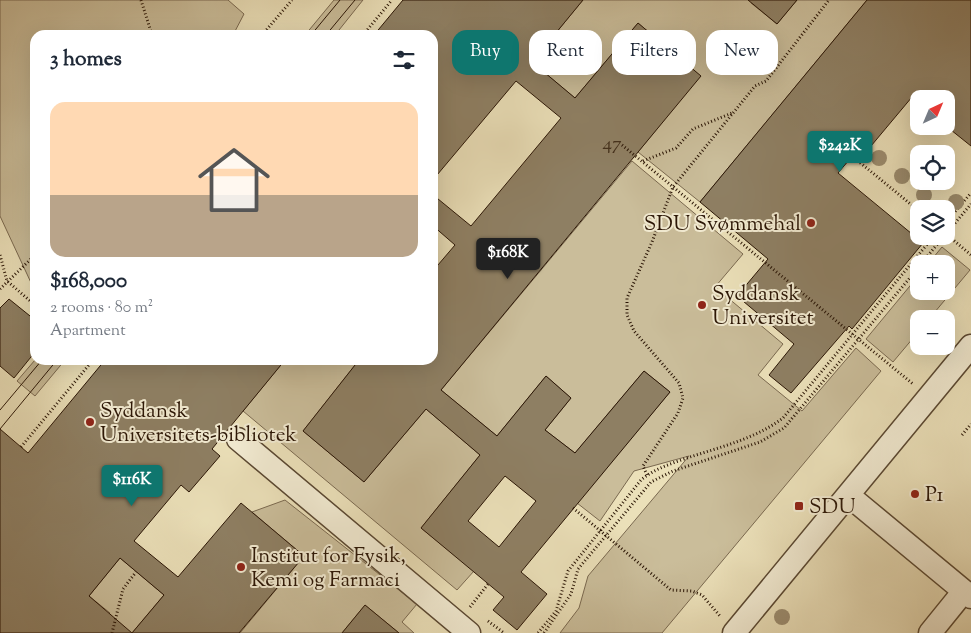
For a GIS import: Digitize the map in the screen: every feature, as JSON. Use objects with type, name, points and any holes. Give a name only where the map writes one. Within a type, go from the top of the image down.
[{"type":"lane","points":[[734,632],[971,346]]},
{"type":"lane","points":[[238,439],[463,628]]},
{"type":"lane","points":[[848,495],[968,594],[930,633]]},
{"type":"path","points":[[140,0],[150,30]]},
{"type":"path","points":[[266,30],[292,0]]},
{"type":"path","points":[[367,30],[392,0]]},
{"type":"path","points":[[647,475],[643,466],[678,413],[683,398],[679,383],[634,331],[627,315],[627,298],[652,242],[672,187],[755,86],[766,81],[829,0]]},
{"type":"path","points":[[643,161],[676,148],[693,129],[732,113]]},
{"type":"path","points":[[622,145],[929,397]]},
{"type":"path","points":[[852,156],[910,204]]},
{"type":"path","points":[[955,212],[971,193]]},
{"type":"path","points":[[955,224],[971,204]]},
{"type":"path","points":[[955,242],[971,255]]},
{"type":"path","points":[[538,633],[556,611],[568,571],[647,475],[671,464],[768,429],[792,409],[927,245]]},
{"type":"path","points":[[929,255],[937,245]]},
{"type":"path","points":[[0,255],[8,281],[30,301]]},
{"type":"path","points":[[0,289],[30,260]]},
{"type":"path","points":[[544,633],[571,594],[578,569],[651,482],[672,471],[760,442],[784,428],[910,278]]},
{"type":"path","points":[[21,447],[89,365]]},
{"type":"path","points":[[962,435],[971,424]]},
{"type":"path","points":[[574,508],[671,590],[692,591],[702,595],[734,632]]},
{"type":"path","points":[[112,633],[123,590],[136,572]]},
{"type":"path","points":[[463,628],[488,584]]},
{"type":"shaded area","points":[[0,0],[228,0],[244,14],[236,30],[30,30],[30,281],[0,216]]},
{"type":"shaded area","points":[[334,0],[363,0],[339,30],[309,30]]},
{"type":"shaded area","points":[[583,0],[753,0],[751,3],[777,24],[797,0],[867,0],[700,202],[638,152],[700,76],[696,73],[696,30],[646,30],[638,23],[632,30],[612,30],[612,54],[602,66],[602,30],[558,30]]},
{"type":"shaded area","points":[[548,75],[594,75],[575,98]]},
{"type":"shaded area","points":[[632,161],[743,254],[715,287],[783,344],[758,375],[802,411],[856,348],[881,371],[662,633],[560,633],[579,608],[588,576],[689,456],[634,471],[600,521],[577,503],[670,392],[644,371],[575,453],[545,430],[571,398],[546,376],[497,436],[441,390]]},
{"type":"shaded area","points":[[942,247],[952,255],[935,255]]},
{"type":"shaded area","points":[[955,258],[970,270],[955,288]]},
{"type":"shaded area","points":[[910,286],[910,300],[945,300],[937,310],[910,310],[910,342],[893,362],[866,339]]},
{"type":"shaded area","points":[[31,365],[61,365],[35,396],[17,381]]},
{"type":"shaded area","points":[[281,365],[355,365],[303,431],[364,482],[426,409],[480,455],[421,528],[474,571],[457,590],[243,411]]},
{"type":"shaded area","points":[[285,500],[417,604],[402,622],[414,633],[399,633],[365,605],[342,633],[240,633],[304,556],[252,512]]},
{"type":"shaded area","points":[[120,558],[164,595],[132,633],[93,633],[110,613],[89,596]]},
{"type":"building","points":[[403,0],[583,0],[558,30],[529,30],[529,75],[548,75],[575,98],[594,75],[602,75],[602,66],[612,54],[612,75],[696,75],[696,72],[701,76],[441,390],[497,436],[546,376],[571,398],[545,430],[575,453],[644,371],[670,392],[521,572],[547,594],[517,630],[493,610],[504,597],[421,528],[480,455],[426,409],[364,482],[303,431],[355,365],[438,365],[438,265],[455,245],[438,230],[438,199],[471,226],[561,118],[516,81],[438,174],[438,30],[378,30]],"holes":[[[505,476],[536,501],[499,547],[468,521]]]},
{"type":"building","points":[[748,0],[797,0],[777,24]]},
{"type":"building","points":[[867,0],[971,0],[971,146],[955,133],[955,90],[910,90],[910,99],[866,152],[860,147],[838,173],[910,232],[910,245],[921,245],[913,255],[910,255],[910,259],[852,329],[849,326],[791,393],[769,375],[794,344],[737,296],[768,259],[700,202]]},
{"type":"building","points":[[638,23],[646,30],[632,30]]},
{"type":"building","points":[[9,299],[30,316],[30,358],[14,378],[0,366],[0,308]]},
{"type":"building","points":[[101,365],[281,365],[212,449],[220,456],[189,492],[181,485],[134,541],[178,577],[241,503],[304,556],[239,633],[132,633],[0,633],[0,429],[28,453]],"holes":[[[120,558],[164,595],[132,633],[89,596]]]},
{"type":"building","points":[[365,605],[399,633],[342,633]]},
{"type":"tram line","points":[[315,30],[340,0]]},
{"type":"tram line","points":[[330,30],[355,0]]},
{"type":"tram line","points":[[0,410],[38,365]]},
{"type":"tram line","points":[[0,429],[53,365]]},
{"type":"place","name":"SDU Svømmehal","points":[[811,223]]},
{"type":"place","name":"Syddansk Universitet","points":[[702,305]]},
{"type":"place","name":"Syddansk Universitets-bibliotek","points":[[90,422]]},
{"type":"place","name":"P1","points":[[915,494]]},
{"type":"place","name":"SDU","points":[[799,506]]},
{"type":"place","name":"Institut for Fysik, Kemi og Farmaci","points":[[241,567]]}]
